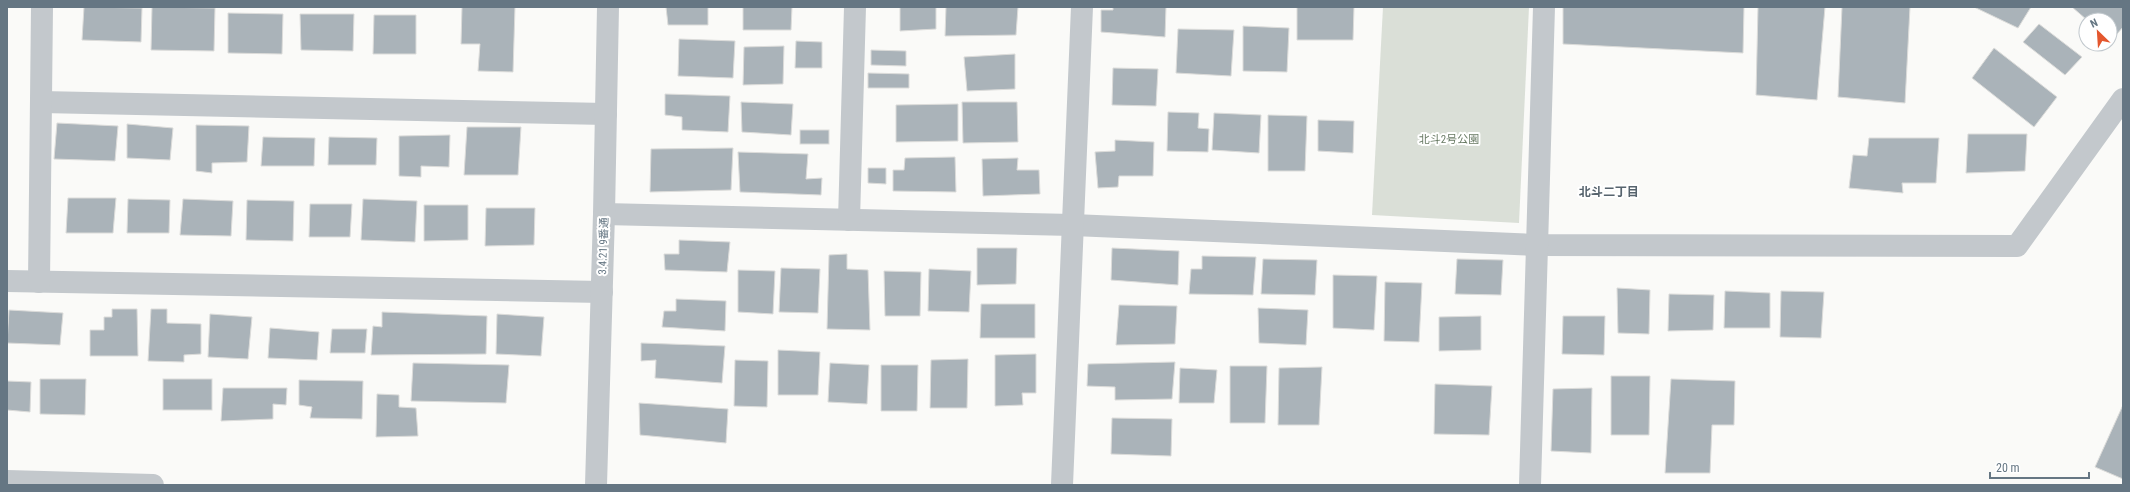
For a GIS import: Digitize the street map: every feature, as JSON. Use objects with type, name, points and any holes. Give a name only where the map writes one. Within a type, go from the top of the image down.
[{"type":"street","points":[[39,282],[42,7]]},
{"type":"street","name":"3.4.21 9番通","points":[[596,485],[608,7]]},
{"type":"street","points":[[849,220],[855,7]]},
{"type":"street","points":[[1062,485],[1082,7]]},
{"type":"street","points":[[1530,485],[1544,7]]},
{"type":"street","points":[[604,214],[1073,225],[1537,245],[2017,246],[2123,99]]},
{"type":"street","points":[[41,102],[606,114]]},
{"type":"street","points":[[7,281],[602,292]]},
{"type":"street","points":[[7,480],[153,485]]},
{"type":"green space","name":"北斗2号公園","points":[[1383,7],[1529,7],[1519,223],[1372,215]]},
{"type":"building","points":[[84,7],[142,8],[141,42],[82,40]]},
{"type":"building","points":[[152,7],[215,8],[214,51],[151,50]]},
{"type":"building","points":[[462,7],[515,7],[513,72],[478,71],[480,44],[461,44]]},
{"type":"building","points":[[666,7],[708,7],[708,25],[668,25]]},
{"type":"building","points":[[743,7],[792,7],[791,30],[743,30]]},
{"type":"building","points":[[900,7],[936,7],[936,29],[900,31]]},
{"type":"building","points":[[946,7],[1018,7],[1016,35],[945,36]]},
{"type":"building","points":[[1113,7],[1166,7],[1165,37],[1101,32],[1101,10],[1113,10]]},
{"type":"building","points":[[1297,7],[1354,7],[1353,40],[1297,40]]},
{"type":"building","points":[[1563,7],[1744,7],[1743,53],[1563,44]]},
{"type":"building","points":[[1758,7],[1825,7],[1817,100],[1756,95]]},
{"type":"building","points":[[1842,7],[1910,7],[1905,103],[1838,97]]},
{"type":"building","points":[[1974,7],[2031,7],[2018,28]]},
{"type":"building","points":[[2072,7],[2123,7],[2123,27],[2118,33],[2118,12],[2078,12]]},
{"type":"building","points":[[228,13],[283,14],[282,54],[228,53]]},
{"type":"building","points":[[300,14],[354,14],[353,51],[301,50]]},
{"type":"building","points":[[374,15],[416,15],[416,54],[373,54]]},
{"type":"building","points":[[2039,24],[2082,57],[2065,75],[2023,42]]},
{"type":"building","points":[[1243,26],[1289,28],[1287,72],[1243,71]]},
{"type":"building","points":[[1178,29],[1234,30],[1231,76],[1176,73]]},
{"type":"building","points":[[679,39],[735,41],[733,78],[678,76]]},
{"type":"building","points":[[796,41],[822,42],[822,68],[795,68]]},
{"type":"building","points":[[784,46],[783,84],[743,85],[744,47]]},
{"type":"building","points":[[1994,48],[2057,97],[2034,127],[1972,78]]},
{"type":"building","points":[[871,50],[906,51],[906,66],[871,65]]},
{"type":"building","points":[[1015,54],[1015,89],[967,91],[964,57]]},
{"type":"building","points":[[1113,68],[1158,69],[1156,106],[1112,105]]},
{"type":"building","points":[[868,73],[909,74],[909,88],[868,88]]},
{"type":"building","points":[[665,94],[730,96],[728,132],[682,130],[682,117],[665,115]]},
{"type":"building","points":[[741,102],[793,104],[791,135],[742,132]]},
{"type":"building","points":[[962,102],[1017,102],[1018,142],[963,143]]},
{"type":"building","points":[[958,104],[958,141],[896,142],[896,105]]},
{"type":"building","points":[[1168,112],[1199,113],[1198,128],[1209,129],[1208,152],[1167,151]]},
{"type":"building","points":[[1214,113],[1261,115],[1259,153],[1212,150]]},
{"type":"building","points":[[1268,115],[1307,116],[1305,171],[1268,171]]},
{"type":"building","points":[[1318,120],[1354,121],[1353,153],[1318,151]]},
{"type":"building","points":[[57,123],[118,126],[115,161],[54,159]]},
{"type":"building","points":[[127,124],[173,128],[170,160],[127,158]]},
{"type":"building","points":[[196,125],[249,126],[247,162],[212,163],[212,173],[196,171]]},
{"type":"building","points":[[467,127],[521,127],[518,175],[464,175]]},
{"type":"building","points":[[800,130],[829,130],[829,144],[800,144]]},
{"type":"building","points":[[1968,134],[2027,134],[2025,171],[1966,173]]},
{"type":"building","points":[[450,135],[449,167],[421,166],[421,177],[399,176],[399,136]]},
{"type":"building","points":[[263,137],[315,138],[314,166],[261,166]]},
{"type":"building","points":[[329,137],[377,138],[376,165],[328,165]]},
{"type":"building","points":[[1869,138],[1939,138],[1936,183],[1902,183],[1903,193],[1849,188],[1853,155],[1867,156]]},
{"type":"building","points":[[1115,140],[1154,142],[1153,176],[1119,176],[1118,187],[1098,188],[1095,152],[1115,151]]},
{"type":"building","points":[[733,148],[731,190],[650,192],[651,149]]},
{"type":"building","points":[[738,152],[808,154],[806,179],[822,178],[821,195],[740,192]]},
{"type":"building","points":[[955,157],[956,192],[893,191],[893,170],[904,170],[905,158]]},
{"type":"building","points":[[1018,158],[1017,170],[1039,170],[1040,194],[983,196],[982,159]]},
{"type":"building","points":[[868,168],[886,168],[886,184],[868,183]]},
{"type":"building","points":[[68,198],[116,198],[113,233],[66,233]]},
{"type":"building","points":[[128,199],[170,200],[169,233],[127,233]]},
{"type":"building","points":[[183,199],[233,201],[231,236],[180,235]]},
{"type":"building","points":[[363,199],[417,201],[415,242],[361,240]]},
{"type":"building","points":[[247,200],[294,201],[293,241],[246,240]]},
{"type":"building","points":[[310,204],[352,204],[350,237],[309,237]]},
{"type":"building","points":[[424,205],[468,205],[468,240],[424,241]]},
{"type":"building","points":[[486,208],[535,208],[534,245],[485,246]]},
{"type":"building","points":[[679,240],[730,242],[727,272],[665,270],[664,254],[679,254]]},
{"type":"building","points":[[977,248],[1017,248],[1016,284],[977,285]]},
{"type":"building","points":[[1112,248],[1179,251],[1178,285],[1111,280]]},
{"type":"building","points":[[847,254],[847,269],[868,270],[870,330],[827,329],[829,255]]},
{"type":"building","points":[[1202,256],[1256,257],[1253,295],[1189,294],[1191,269],[1202,269]]},
{"type":"building","points":[[1263,259],[1317,260],[1315,295],[1261,294]]},
{"type":"building","points":[[1457,259],[1503,260],[1501,295],[1455,294]]},
{"type":"building","points":[[781,268],[820,269],[818,313],[779,312]]},
{"type":"building","points":[[929,269],[971,271],[969,312],[928,311]]},
{"type":"building","points":[[738,270],[775,271],[773,314],[738,312]]},
{"type":"building","points":[[884,271],[921,272],[920,316],[885,316]]},
{"type":"building","points":[[1333,275],[1377,276],[1374,330],[1333,328]]},
{"type":"building","points":[[1385,282],[1422,283],[1419,342],[1384,341]]},
{"type":"building","points":[[1617,288],[1650,290],[1649,334],[1618,333]]},
{"type":"building","points":[[1725,291],[1770,293],[1770,328],[1724,328]]},
{"type":"building","points":[[1781,291],[1824,292],[1821,338],[1780,337]]},
{"type":"building","points":[[1669,294],[1714,295],[1713,330],[1668,331]]},
{"type":"building","points":[[676,299],[726,301],[725,331],[662,327],[664,311],[676,311]]},
{"type":"building","points":[[981,304],[1035,304],[1035,338],[980,338]]},
{"type":"building","points":[[1119,305],[1177,306],[1175,344],[1116,345]]},
{"type":"building","points":[[1258,308],[1308,310],[1306,345],[1259,343]]},
{"type":"building","points":[[112,309],[137,309],[138,356],[90,356],[90,330],[104,330],[104,317],[112,317]]},
{"type":"building","points":[[151,309],[167,309],[167,323],[201,324],[201,354],[184,355],[184,362],[148,361]]},
{"type":"building","points":[[9,310],[63,313],[60,345],[7,343]]},
{"type":"building","points":[[382,312],[487,316],[486,354],[371,355],[373,326],[382,327]]},
{"type":"building","points":[[210,314],[252,317],[248,359],[208,357]]},
{"type":"building","points":[[497,314],[544,317],[541,356],[496,354]]},
{"type":"building","points":[[1481,316],[1481,350],[1439,351],[1439,317]]},
{"type":"building","points":[[1563,316],[1605,316],[1604,355],[1562,354]]},
{"type":"building","points":[[270,328],[319,332],[317,360],[268,358]]},
{"type":"building","points":[[332,329],[367,329],[365,353],[330,353]]},
{"type":"building","points":[[641,343],[725,346],[722,383],[655,378],[656,360],[641,361]]},
{"type":"building","points":[[778,350],[820,352],[818,395],[778,395]]},
{"type":"building","points":[[1036,354],[1036,393],[1022,393],[1023,405],[995,406],[995,355]]},
{"type":"building","points":[[968,359],[967,408],[930,408],[931,360]]},
{"type":"building","points":[[735,360],[768,361],[767,407],[734,406]]},
{"type":"building","points":[[1175,362],[1172,399],[1115,400],[1115,387],[1087,386],[1088,364]]},
{"type":"building","points":[[413,363],[509,365],[506,403],[411,401]]},
{"type":"building","points":[[830,363],[869,365],[867,404],[828,402]]},
{"type":"building","points":[[881,365],[918,365],[917,411],[881,411]]},
{"type":"building","points":[[1230,366],[1267,366],[1265,423],[1230,423]]},
{"type":"building","points":[[1322,367],[1319,425],[1278,425],[1279,368]]},
{"type":"building","points":[[1180,368],[1217,370],[1214,403],[1179,403]]},
{"type":"building","points":[[1611,376],[1650,376],[1649,435],[1611,435]]},
{"type":"building","points":[[40,379],[86,379],[85,415],[40,414]]},
{"type":"building","points":[[163,379],[212,379],[212,410],[163,410]]},
{"type":"building","points":[[1671,379],[1735,381],[1734,425],[1712,425],[1710,473],[1665,473]]},
{"type":"building","points":[[299,380],[363,381],[362,419],[310,418],[312,407],[299,405]]},
{"type":"building","points":[[7,381],[31,382],[30,412],[7,410]]},
{"type":"building","points":[[1435,384],[1492,386],[1489,435],[1434,434]]},
{"type":"building","points":[[223,388],[287,388],[286,405],[273,404],[273,419],[221,421]]},
{"type":"building","points":[[1592,388],[1591,453],[1551,451],[1553,389]]},
{"type":"building","points":[[377,394],[399,395],[399,407],[416,408],[418,436],[376,437]]},
{"type":"building","points":[[639,403],[728,409],[726,443],[640,435]]},
{"type":"building","points":[[2123,405],[2123,479],[2095,467]]},
{"type":"building","points":[[1112,418],[1172,419],[1171,456],[1111,454]]},
{"type":"district","name":"北斗二丁目","points":[[1609,192]]}]
